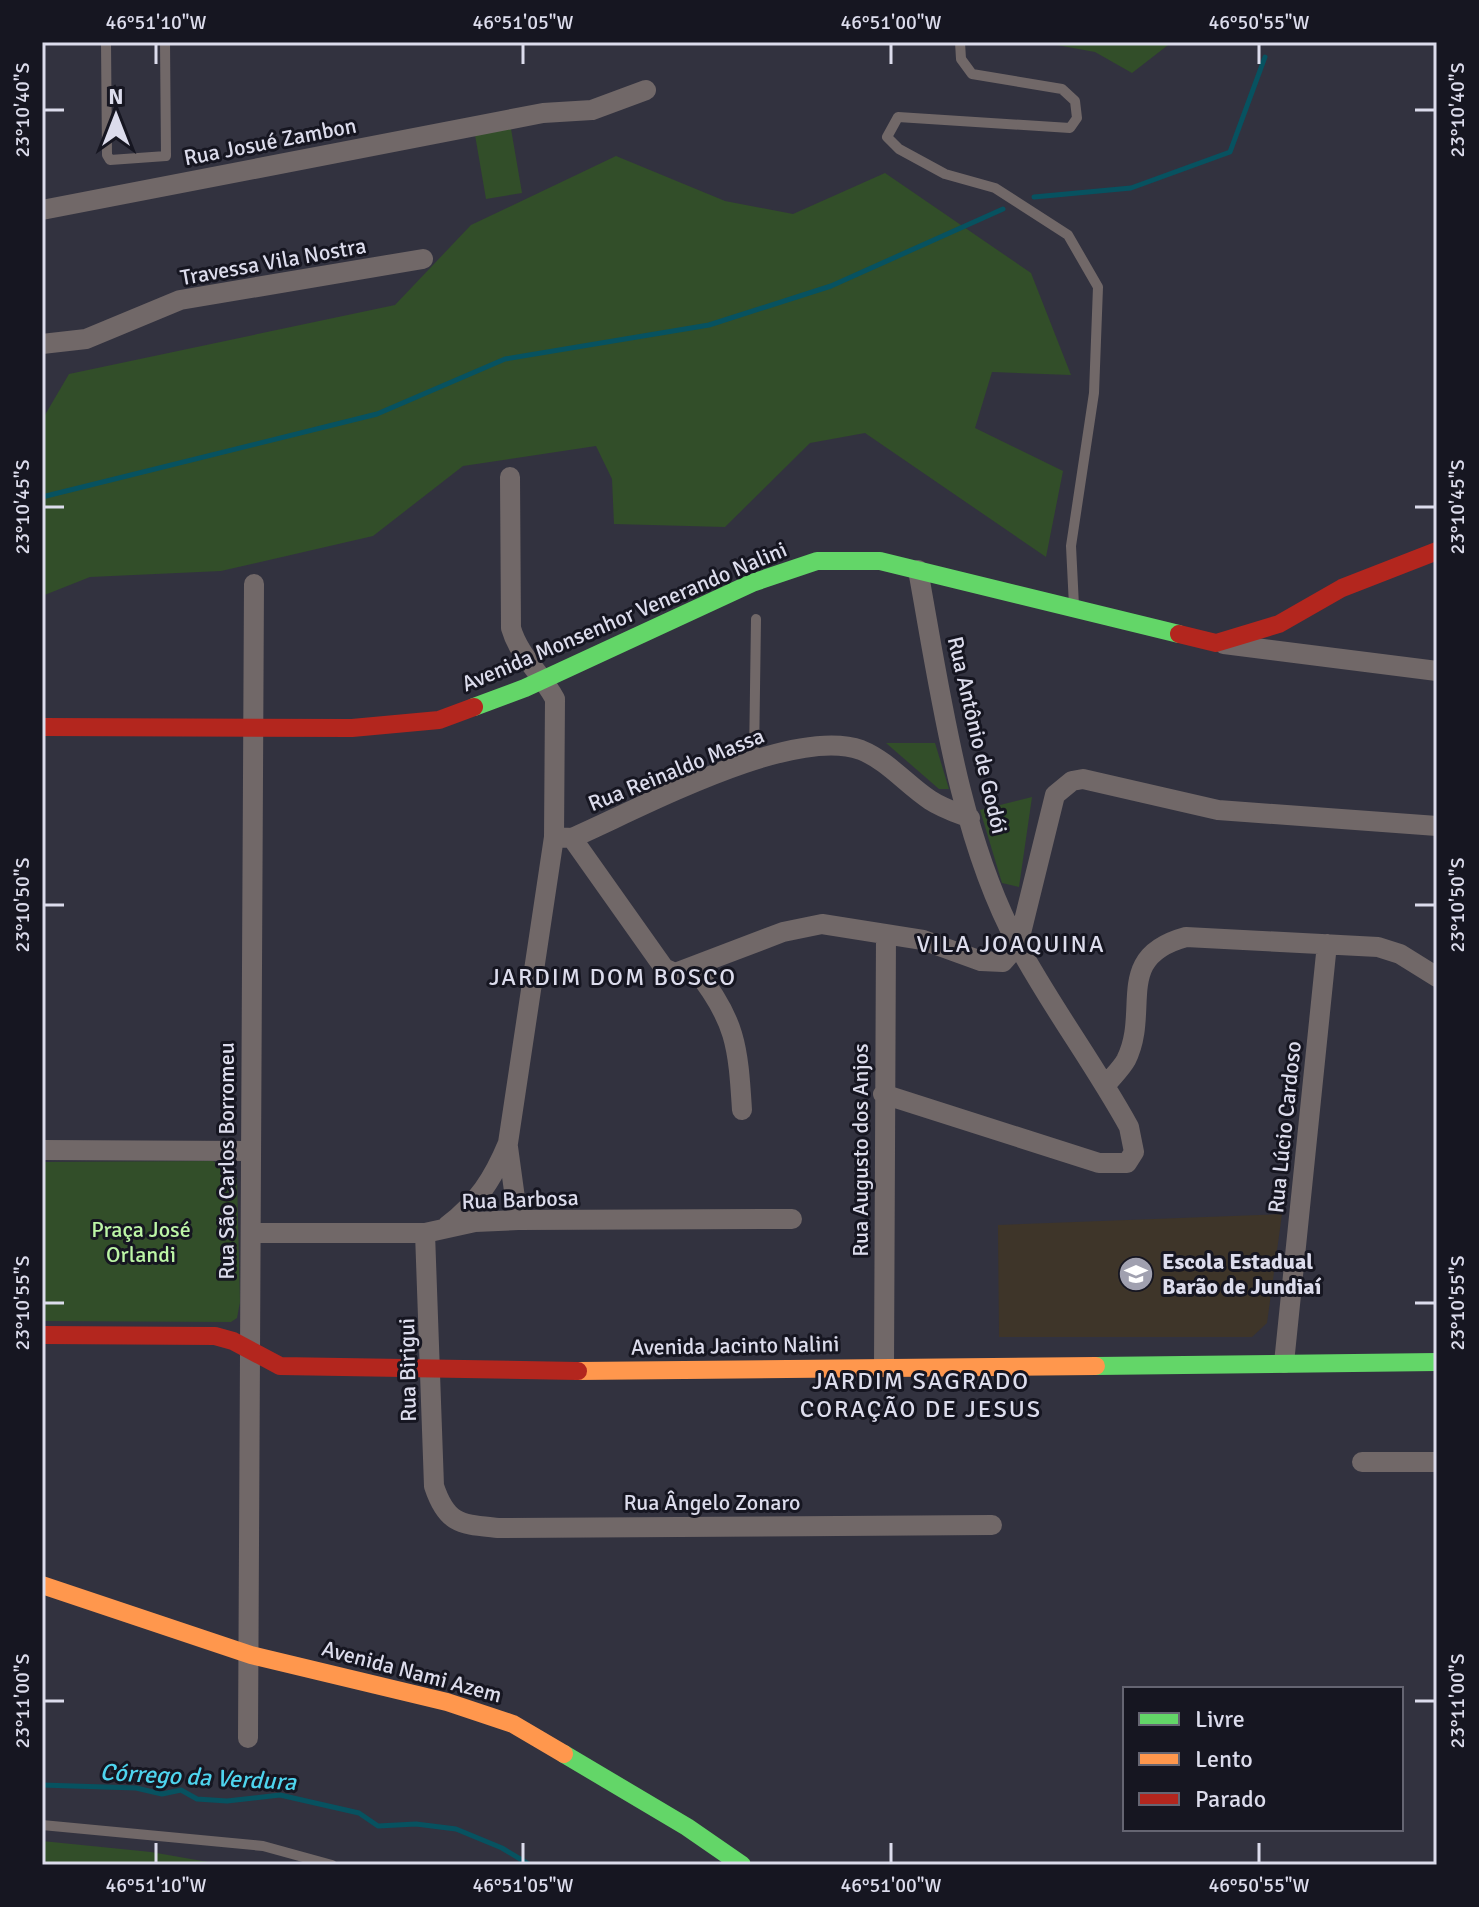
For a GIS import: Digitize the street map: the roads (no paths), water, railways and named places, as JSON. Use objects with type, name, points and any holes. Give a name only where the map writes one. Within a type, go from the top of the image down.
[{"type":"street","name":"Rua Josué Zambon","points":[[42,210],[543,113],[592,110],[646,90]]},
{"type":"street","name":"Travessa Vila Nostra","points":[[42,344],[86,339],[180,300],[423,259]]},
{"type":"street","points":[[447,1226],[474,1205],[487,1189],[508,1143],[563,838],[555,699],[544,679],[518,650],[511,628],[510,477]]},
{"type":"street","points":[[1216,643],[1279,624],[1342,588],[1404,561],[1437,551]]},
{"type":"street","name":"Avenida Monsenhor Venerando Nalini","points":[[42,727],[254,730],[377,727],[439,720],[544,679],[791,568],[845,559],[918,570],[1216,643]]},
{"type":"street","name":"Rua Antônio de Godói","points":[[883,1094],[1099,1163],[1121,1164],[1130,1161],[1134,1140],[1106,1085],[1018,945],[970,818],[945,715],[918,570]]},
{"type":"street","name":"Rua São Carlos Borromeu","points":[[248,1738],[251,1655],[249,1151],[254,584]]},
{"type":"street","points":[[1216,643],[1437,671]]},
{"type":"street","name":"Rua Reinaldo Massa","points":[[563,838],[754,759],[840,744],[882,762],[932,801],[970,818]]},
{"type":"street","points":[[563,838],[669,973],[694,968],[783,932],[834,925],[923,940],[993,964],[1003,962],[1018,945],[1055,795],[1072,781],[1083,779],[1218,810],[1437,826]]},
{"type":"street","name":"Rua Augusto dos Anjos","points":[[884,1367],[886,934]]},
{"type":"street","points":[[1106,1085],[1126,1060],[1136,1019],[1137,980],[1151,953],[1166,943],[1186,937],[1378,947],[1400,954],[1437,977]]},
{"type":"street","name":"Rua Lúcio Cardoso","points":[[1284,1363],[1327,944]]},
{"type":"street","points":[[694,968],[719,999],[736,1041],[742,1110]]},
{"type":"street","points":[[508,1143],[518,1220]]},
{"type":"street","points":[[42,1150],[249,1151]]},
{"type":"street","name":"Rua Barbosa","points":[[251,1233],[425,1233],[447,1226],[518,1220],[792,1219]]},
{"type":"street","name":"Rua Birigui","points":[[425,1233],[433,1370],[432,1465],[440,1504]]},
{"type":"street","name":"Avenida Jacinto Nalini","points":[[42,1335],[215,1336],[280,1366],[433,1370],[659,1372],[1437,1362]]},
{"type":"street","points":[[1362,1462],[1437,1462]]},
{"type":"street","name":"Rua Ângelo Zonaro","points":[[440,1504],[456,1521],[498,1528],[992,1525]]},
{"type":"street","name":"Avenida Nami Azem","points":[[42,1585],[251,1655],[447,1702],[513,1724],[687,1827],[742,1865]]},
{"type":"lane","points":[[106,42],[107,155],[110,160],[166,156],[165,42]]},
{"type":"lane","points":[[960,42],[961,59],[972,74],[1062,89],[1075,101],[1077,118],[1070,128],[898,117],[887,137],[899,149],[945,174],[995,188],[1068,235],[1098,287],[1094,393],[1071,546],[1074,608]]},
{"type":"lane","points":[[754,759],[756,619]]},
{"type":"lane","points":[[42,1825],[263,1846],[332,1865]]},
{"type":"waterway","points":[[1034,197],[1131,188],[1230,152],[1265,57]]},
{"type":"waterway","points":[[42,497],[377,414],[505,359],[709,325],[831,286],[1003,209]]},
{"type":"waterway","name":"Córrego da Verdura","points":[[42,1785],[136,1788],[162,1794],[181,1790],[197,1799],[227,1801],[280,1795],[359,1813],[378,1826],[416,1824],[456,1829],[502,1848],[530,1865]]},
{"type":"place","name":"Escola Estadual Barão de Jundiaí","points":[[1136,1274]]},
{"type":"district","name":"VILA JOAQUINA","points":[[1011,944]]},
{"type":"district","name":"JARDIM DOM BOSCO","points":[[613,977]]},
{"type":"district","name":"JARDIM SAGRADO CORAÇÃO DE JESUS","points":[[921,1395]]},
{"type":"park label","name":"Praça José Orlandi","points":[[141,1242]]}]
